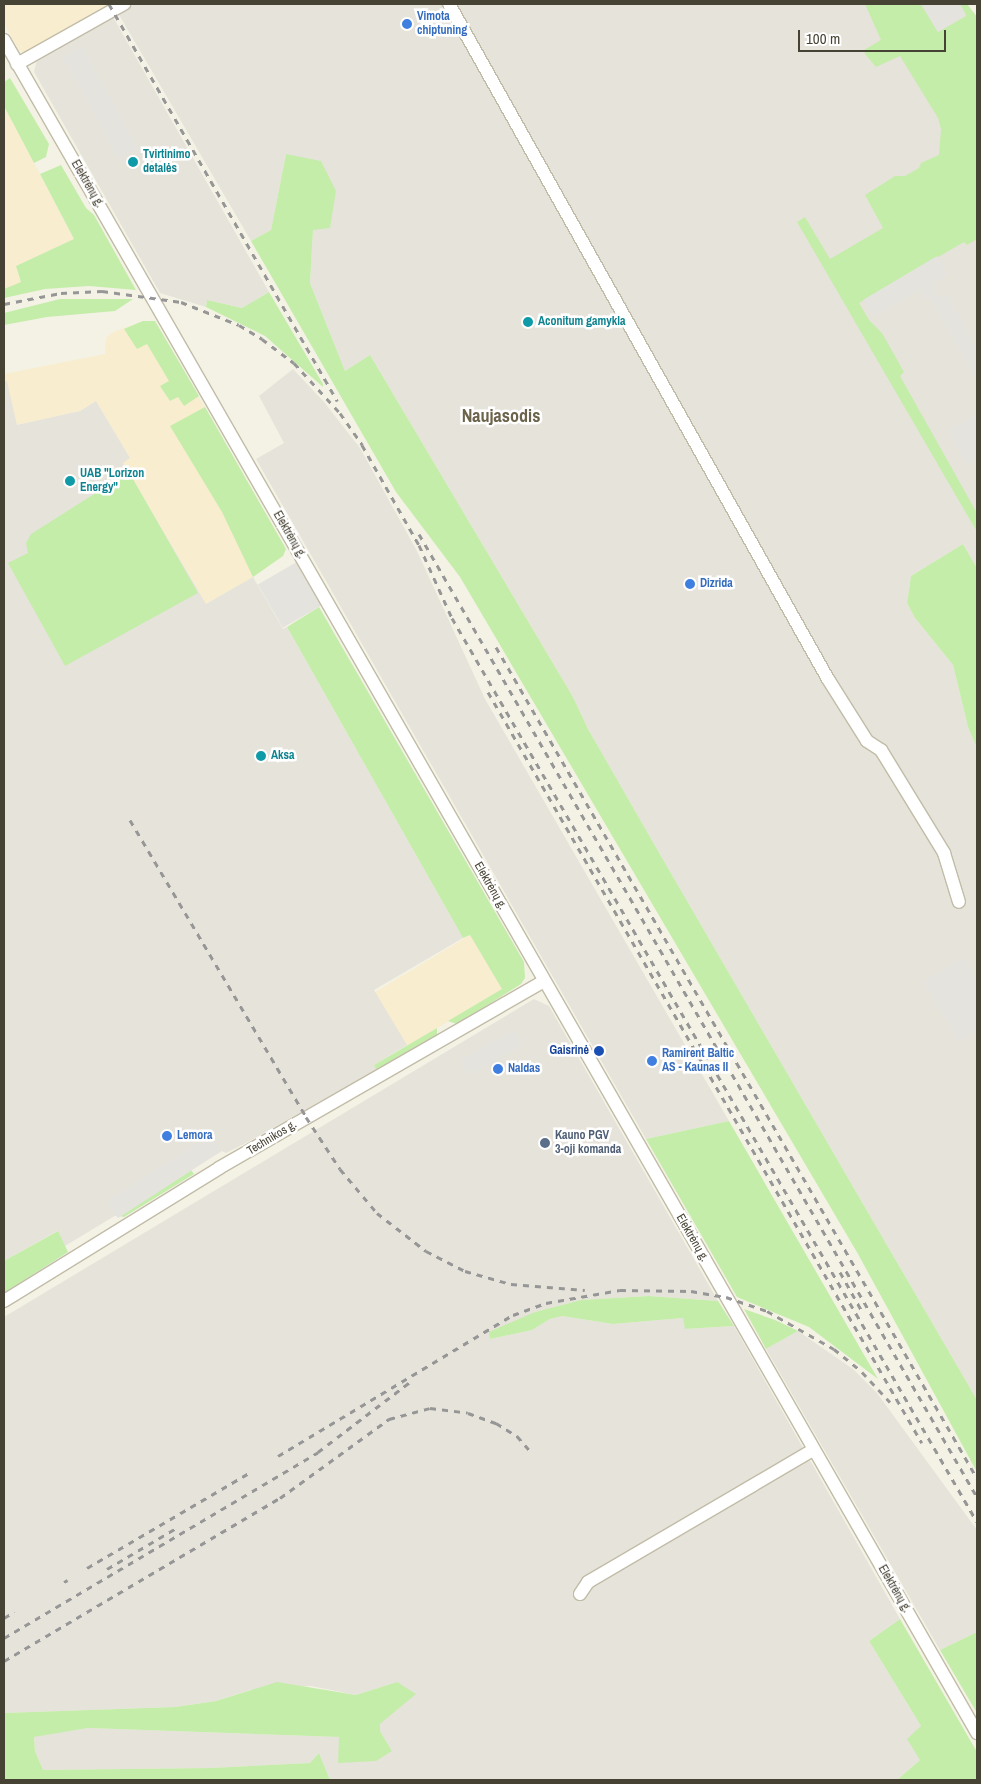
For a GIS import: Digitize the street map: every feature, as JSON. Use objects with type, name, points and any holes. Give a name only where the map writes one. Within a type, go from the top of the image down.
[{"type":"street","points":[[18,64],[124,4]]},
{"type":"street","points":[[449,4],[828,679],[867,741],[881,750],[944,852],[959,902]]},
{"type":"street","name":"Elektrėnų g.","points":[[4,40],[813,1450],[977,1732]]},
{"type":"street","name":"Technikos g.","points":[[4,1301],[276,1135],[544,981]]},
{"type":"street","points":[[580,1594],[588,1582],[813,1450]]},
{"type":"shaded area","points":[[4,4],[115,4],[25,54],[19,50],[4,24]]},
{"type":"shaded area","points":[[135,4],[967,4],[977,17],[977,513],[942,455],[940,466],[977,532],[977,568],[963,544],[911,576],[907,603],[915,618],[953,665],[968,727],[977,748],[977,1400],[665,863],[588,729],[573,697],[370,355],[345,371],[310,283],[313,229],[286,154],[271,230],[251,241],[118,13]]},
{"type":"shaded area","points":[[921,4],[960,4],[966,15],[938,32]]},
{"type":"shaded area","points":[[113,17],[269,292],[242,308],[207,300],[206,307],[160,293],[34,72],[37,59]]},
{"type":"shaded area","points":[[82,47],[138,148],[119,159],[63,58]]},
{"type":"shaded area","points":[[4,106],[74,239],[16,266],[21,282],[4,289]]},
{"type":"shaded area","points":[[937,256],[948,275],[934,282],[933,287],[939,298],[947,294],[977,350],[977,382],[930,297],[924,300],[919,290],[876,316],[871,315],[863,300]]},
{"type":"shaded area","points":[[143,321],[155,321],[286,549],[283,556],[253,577],[206,604],[123,462],[130,458],[96,401],[80,411],[17,425],[7,382],[4,382],[4,374],[105,354],[106,339],[111,333]]},
{"type":"shaded area","points":[[293,369],[324,402],[360,448],[417,551],[485,699],[729,1121],[646,1139],[256,459],[284,443],[259,396]]},
{"type":"shaded area","points":[[7,381],[17,425],[80,411],[96,401],[130,458],[123,463],[206,604],[253,577],[283,629],[287,627],[463,938],[374,990],[407,1045],[374,1065],[376,1070],[244,1144],[226,1153],[222,1151],[65,1246],[57,1231],[4,1261],[4,382]]},
{"type":"shaded area","points":[[977,414],[977,460],[967,466],[948,431]]},
{"type":"shaded area","points":[[302,559],[327,602],[283,628],[258,584]]},
{"type":"shaded area","points":[[470,935],[502,989],[407,1046],[375,992]]},
{"type":"shaded area","points":[[965,957],[977,978],[977,1031],[959,1042],[923,982]]},
{"type":"shaded area","points":[[534,999],[549,1006],[718,1301],[649,1296],[581,1300],[535,1312],[490,1339],[532,1330],[550,1319],[562,1316],[613,1324],[683,1318],[686,1329],[734,1326],[900,1619],[869,1641],[921,1726],[920,1760],[897,1780],[330,1780],[319,1753],[310,1763],[211,1768],[43,1770],[35,1751],[34,1736],[88,1728],[339,1737],[392,1751],[380,1731],[380,1724],[397,1682],[356,1695],[311,1686],[250,1690],[216,1701],[175,1707],[4,1713],[4,1317]]},
{"type":"shaded area","points":[[514,1030],[523,1046],[469,1076],[460,1060]]},
{"type":"shaded area","points":[[211,1134],[222,1151],[118,1218],[107,1202]]},
{"type":"shaded area","points":[[798,1331],[853,1369],[877,1393],[977,1530],[977,1632],[940,1650],[766,1349]]},
{"type":"green space","points":[[865,4],[921,4],[938,32],[966,16],[960,4],[967,4],[977,17],[977,239],[967,245],[964,242],[859,303],[869,320],[882,333],[904,372],[900,376],[977,513],[977,532],[797,222],[805,217],[830,259],[883,228],[865,195],[895,176],[905,176],[919,168],[921,163],[939,155],[941,129],[938,118],[900,56],[876,67],[865,54],[864,50],[881,40]]},
{"type":"green space","points":[[10,78],[49,144],[46,157],[34,163],[4,106],[4,82]]},
{"type":"green space","points":[[286,154],[321,161],[336,191],[330,228],[313,230],[310,283],[345,371],[370,355],[573,697],[588,729],[665,863],[977,1400],[977,1472],[858,1254],[460,577],[396,492],[251,241],[271,230]]},
{"type":"green space","points":[[61,165],[86,208],[94,215],[136,290],[89,286],[45,289],[4,298],[4,289],[21,282],[16,266],[74,239],[40,174]]},
{"type":"green space","points":[[269,292],[323,387],[265,336],[206,307],[207,300],[242,308]]},
{"type":"green space","points":[[60,299],[133,299],[115,311],[47,317],[4,325],[4,313]]},
{"type":"green space","points":[[143,321],[155,321],[199,396],[184,406],[178,397],[170,401],[160,386],[169,381],[147,344],[137,349],[124,329]]},
{"type":"green space","points":[[205,407],[286,549],[283,556],[253,577],[222,512],[170,426]]},
{"type":"green space","points":[[129,472],[198,593],[65,666],[8,563],[28,553],[26,543],[31,534]]},
{"type":"green space","points":[[963,544],[977,568],[977,748],[968,727],[953,665],[915,618],[907,603],[911,576]]},
{"type":"green space","points":[[319,607],[524,962],[525,978],[521,984],[457,1024],[448,1021],[502,989],[470,935],[463,938],[287,627]]},
{"type":"green space","points":[[437,1028],[437,1035],[376,1070],[374,1065]]},
{"type":"green space","points":[[729,1121],[878,1379],[809,1327],[737,1297],[646,1139]]},
{"type":"green space","points":[[191,1170],[194,1174],[124,1217],[115,1215]]},
{"type":"green space","points":[[58,1231],[68,1252],[4,1293],[4,1261]]},
{"type":"green space","points":[[649,1296],[718,1301],[734,1326],[685,1329],[683,1318],[613,1324],[562,1316],[550,1319],[532,1330],[490,1339],[489,1332],[535,1312],[581,1300]]},
{"type":"green space","points":[[744,1309],[775,1320],[798,1331],[766,1349]]},
{"type":"green space","points":[[900,1619],[977,1752],[977,1780],[897,1780],[920,1760],[907,1739],[921,1726],[869,1641]]},
{"type":"green space","points":[[977,1632],[977,1713],[940,1650]]},
{"type":"green space","points":[[277,1682],[356,1695],[397,1682],[416,1694],[380,1724],[380,1731],[392,1751],[376,1761],[338,1763],[339,1737],[88,1728],[34,1737],[35,1751],[43,1770],[211,1768],[310,1763],[319,1753],[330,1780],[4,1780],[4,1713],[175,1707],[216,1701]]},
{"type":"railway","points":[[109,4],[337,401]]},
{"type":"railway","points":[[4,304],[61,293],[102,291],[181,302],[239,325],[262,339],[294,363],[340,413],[362,445],[419,545],[452,618],[977,1522]]},
{"type":"railway","points":[[419,534],[977,1497]]},
{"type":"railway","points":[[496,647],[977,1478]]},
{"type":"railway","points":[[488,692],[922,1443]]},
{"type":"railway","points":[[130,820],[306,1117],[340,1169],[377,1213],[426,1251],[465,1271],[511,1284],[585,1290]]},
{"type":"railway","points":[[840,1272],[863,1313]]},
{"type":"railway","points":[[278,1456],[513,1315],[546,1303],[620,1290],[691,1291],[726,1297],[767,1311],[834,1349],[862,1372],[890,1402]]},
{"type":"railway","points":[[4,1638],[318,1452],[410,1382]]},
{"type":"railway","points":[[4,1661],[280,1498],[389,1419],[430,1408],[468,1413],[496,1423],[517,1436],[530,1451]]},
{"type":"railway","points":[[87,1568],[249,1473]]},
{"type":"railway","points":[[107,1569],[178,1527]]},
{"type":"railway","points":[[64,1582],[68,1580]]},
{"type":"railway","points":[[4,1618],[14,1612]]},
{"type":"place","name":"Vimota chiptuning","points":[[407,24]]},
{"type":"place","name":"Tvirtinimo detalės","points":[[133,162]]},
{"type":"place","name":"Aconitum gamykla","points":[[528,322]]},
{"type":"place","name":"UAB \"Lorizon Energy\"","points":[[70,481]]},
{"type":"place","name":"Dizrida","points":[[690,584]]},
{"type":"place","name":"Aksa","points":[[261,756]]},
{"type":"place","name":"Gaisrinė","points":[[599,1051]]},
{"type":"place","name":"Ramirent Baltic AS - Kaunas II","points":[[652,1061]]},
{"type":"place","name":"Naldas","points":[[498,1069]]},
{"type":"place","name":"Lemora","points":[[167,1136]]},
{"type":"place","name":"Kauno PGV 3-oji komanda","points":[[545,1143]]},
{"type":"district","name":"Naujasodis","points":[[501,416]]}]
